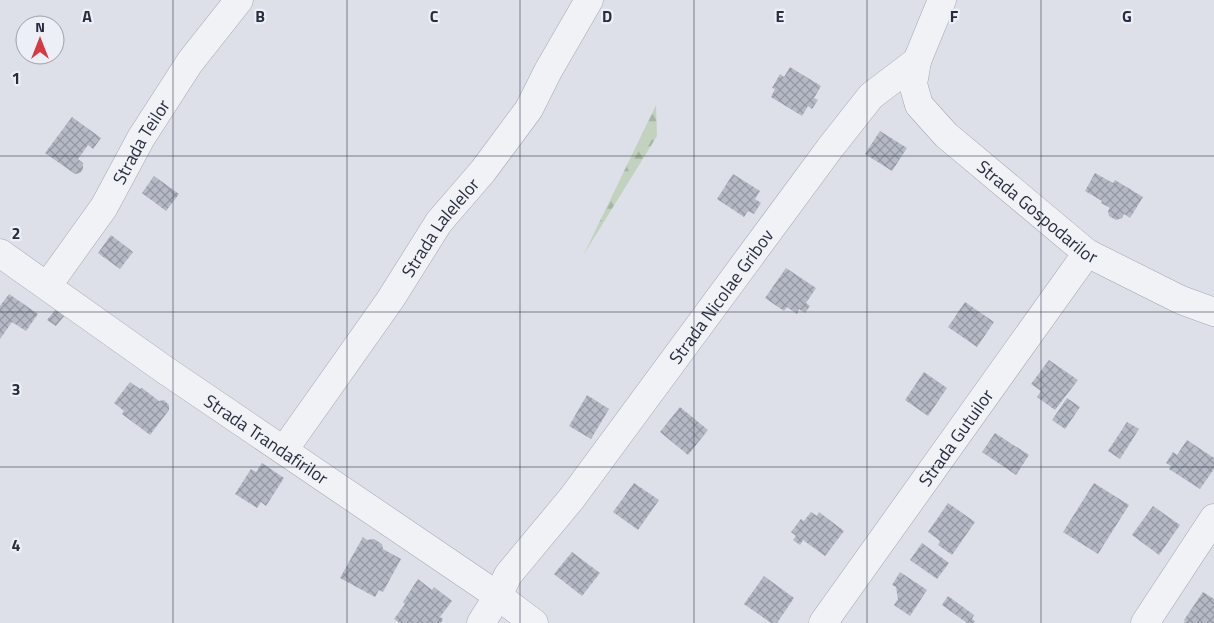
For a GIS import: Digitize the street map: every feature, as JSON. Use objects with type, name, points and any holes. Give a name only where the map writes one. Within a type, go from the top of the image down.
[{"type":"street","name":"Strada Teilor","points":[[48,285],[104,207],[141,138],[190,62],[239,0]]},
{"type":"street","name":"Strada Lalelelor","points":[[284,450],[390,300],[439,222],[483,171],[528,109],[589,0]]},
{"type":"street","points":[[917,61],[942,0]]},
{"type":"street","name":"Strada Gospodarilor","points":[[917,61],[913,84],[919,105],[940,129],[1087,252],[1181,300],[1214,312]]},
{"type":"street","name":"Strada Nicolae Gribov","points":[[481,623],[498,596],[508,575],[572,498],[830,148],[871,96],[917,61]]},
{"type":"street","name":"Strada Trandafirilor","points":[[0,252],[165,370],[498,596],[534,623]]},
{"type":"street","name":"Strada Gutuilor","points":[[823,623],[1087,252]]},
{"type":"street","points":[[1145,623],[1214,518]]},
{"type":"green space","points":[[656,105],[657,136],[584,254]]},
{"type":"building","points":[[790,67],[821,86],[814,98],[818,100],[812,109],[808,106],[802,116],[771,97],[775,89],[772,88],[780,74],[784,77]]},
{"type":"building","points":[[72,117],[101,138],[93,149],[88,145],[78,159],[83,163],[83,169],[80,173],[75,174],[45,153]]},
{"type":"building","points":[[880,131],[907,148],[892,171],[865,154]]},
{"type":"building","points":[[1095,173],[1113,183],[1115,180],[1143,197],[1130,218],[1124,214],[1122,218],[1116,220],[1109,216],[1108,211],[1110,208],[1085,191]]},
{"type":"building","points":[[733,174],[760,191],[755,199],[761,203],[754,214],[748,211],[744,217],[717,199]]},
{"type":"building","points":[[154,176],[179,194],[166,211],[142,193]]},
{"type":"building","points":[[111,235],[133,252],[120,269],[98,253]]},
{"type":"building","points":[[786,268],[816,288],[806,303],[810,306],[805,313],[799,309],[797,314],[787,307],[784,311],[765,298]]},
{"type":"building","points":[[9,294],[38,314],[26,331],[12,322],[0,339],[0,306]]},
{"type":"building","points":[[965,302],[994,322],[977,347],[948,327]]},
{"type":"building","points":[[56,309],[65,315],[56,326],[47,320]]},
{"type":"building","points":[[1049,360],[1078,380],[1055,410],[1037,397],[1041,391],[1031,384]]},
{"type":"building","points":[[924,372],[947,388],[928,416],[905,400]]},
{"type":"building","points":[[130,382],[140,389],[142,388],[159,401],[164,400],[169,405],[169,410],[150,435],[122,414],[124,411],[114,403]]},
{"type":"building","points":[[587,395],[609,409],[591,439],[569,426]]},
{"type":"building","points":[[1067,398],[1080,407],[1065,429],[1052,420]]},
{"type":"building","points":[[680,407],[708,430],[688,455],[660,432]]},
{"type":"building","points":[[1127,422],[1139,429],[1120,459],[1108,451]]},
{"type":"building","points":[[995,433],[1029,455],[1016,475],[982,452]]},
{"type":"building","points":[[1187,440],[1214,458],[1214,469],[1200,489],[1169,469],[1171,466],[1166,463],[1173,452],[1177,455]]},
{"type":"building","points":[[262,463],[284,478],[266,506],[261,502],[257,508],[235,494],[251,469],[256,472]]},
{"type":"building","points":[[634,483],[659,500],[638,530],[613,512]]},
{"type":"building","points":[[1094,483],[1129,505],[1098,554],[1063,532]]},
{"type":"building","points":[[948,503],[975,522],[952,555],[938,545],[940,541],[928,532]]},
{"type":"building","points":[[1153,506],[1180,525],[1159,555],[1132,535]]},
{"type":"building","points":[[811,512],[817,516],[819,512],[844,531],[825,556],[803,540],[800,545],[793,540],[796,536],[791,532],[801,519],[804,521]]},
{"type":"building","points":[[363,537],[367,540],[374,539],[382,544],[383,549],[401,559],[383,592],[379,590],[375,597],[340,578]]},
{"type":"building","points":[[922,543],[949,563],[937,579],[910,560]]},
{"type":"building","points":[[572,552],[600,573],[582,596],[554,574]]},
{"type":"building","points":[[900,572],[927,590],[910,616],[894,605],[898,599],[896,587],[892,585]]},
{"type":"building","points":[[764,576],[794,598],[777,623],[771,623],[744,604]]},
{"type":"building","points":[[418,579],[432,590],[434,587],[452,601],[440,617],[443,619],[441,623],[400,623],[394,619],[405,604],[403,602]]},
{"type":"building","points":[[1203,592],[1214,599],[1214,623],[1184,623],[1184,620]]},
{"type":"building","points":[[948,596],[974,615],[972,619],[975,621],[974,623],[967,623],[942,605]]}]
